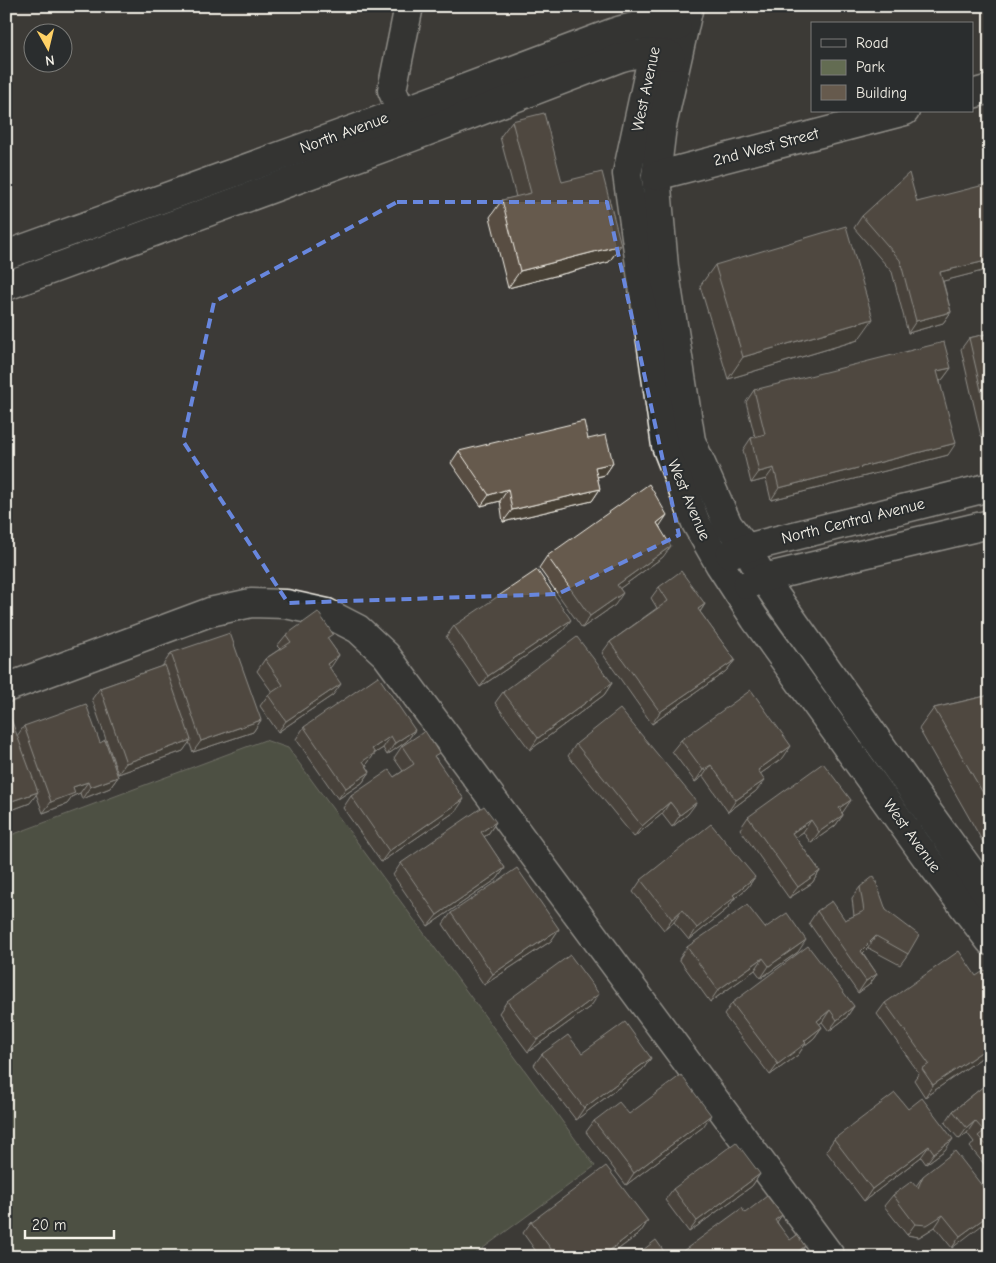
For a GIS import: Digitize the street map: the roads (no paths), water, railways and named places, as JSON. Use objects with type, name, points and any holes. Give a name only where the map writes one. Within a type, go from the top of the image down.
[{"type":"street","points":[[409,6],[392,90],[412,137]]},
{"type":"street","name":"North Avenue","points":[[6,255],[402,112],[612,33],[674,16]]},
{"type":"street","name":"West Avenue","points":[[674,16],[665,55],[627,174],[666,446],[696,523],[736,590],[920,849],[990,941]]},
{"type":"street","name":"North Avenue","points":[[6,286],[412,137],[619,58],[634,54],[665,55]]},
{"type":"street","name":"West Avenue","points":[[665,55],[662,126],[656,176],[664,267],[691,441],[728,525],[746,548],[763,578],[920,802],[990,898]]},
{"type":"street","points":[[974,93],[990,89]]},
{"type":"street","name":"2nd West Street","points":[[656,176],[901,112]]},
{"type":"street","name":"North Central Avenue","points":[[716,558],[746,548],[990,487]]},
{"type":"street","name":"North Central Avenue","points":[[736,590],[763,578],[990,524]]},
{"type":"street","points":[[6,688],[210,612],[251,602],[286,604],[327,613],[358,629],[386,656],[831,1257]]}]
